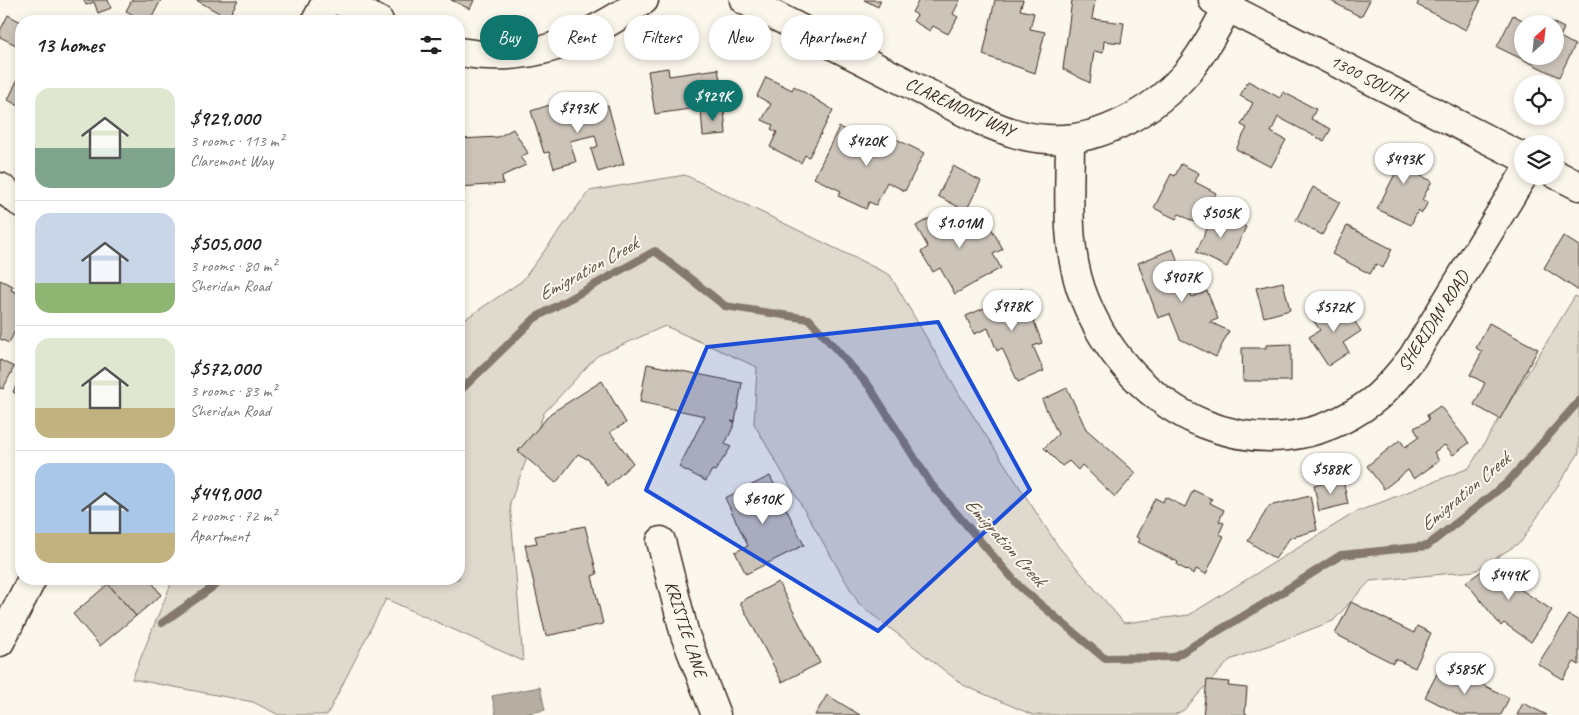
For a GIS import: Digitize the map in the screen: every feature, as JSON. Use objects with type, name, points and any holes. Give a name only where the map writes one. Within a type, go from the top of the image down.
[{"type":"street","points":[[319,15],[327,0]]},
{"type":"street","points":[[338,0],[367,15]]},
{"type":"street","points":[[465,53],[492,56],[523,54],[552,49],[580,38],[644,0]]},
{"type":"street","name":"CLAREMONT WAY","points":[[744,0],[996,127],[1025,136],[1047,139],[1070,139],[1092,134],[1128,119],[1169,90],[1202,51],[1224,2]]},
{"type":"street","name":"1300 SOUTH","points":[[1224,2],[1514,153]]},
{"type":"street","name":"SHERIDAN ROAD","points":[[1070,139],[1070,224],[1074,264],[1084,299],[1097,327],[1112,351],[1130,372],[1158,397],[1198,422],[1226,433],[1255,438],[1286,437],[1316,430],[1352,414],[1371,402],[1393,382],[1412,358],[1518,185]]},
{"type":"street","points":[[1564,178],[1579,186]]},
{"type":"street","points":[[0,187],[15,198]]},
{"type":"street","name":"KRISTIE LANE","points":[[660,542],[684,635],[716,715]]},
{"type":"street","points":[[0,642],[29,585]]},
{"type":"highlighted area","points":[[938,322],[1030,490],[878,631],[646,490],[707,347]]},
{"type":"shaded area","points":[[685,175],[890,275],[961,397],[1058,546],[1124,623],[1189,615],[1356,512],[1469,468],[1575,296],[1579,298],[1579,453],[1521,542],[1475,571],[1370,581],[1333,621],[1230,660],[1184,710],[1174,715],[1033,715],[963,685],[859,604],[754,424],[757,367],[665,326],[597,356],[544,413],[510,503],[523,661],[386,599],[327,715],[279,715],[253,702],[132,679],[171,585],[465,585],[465,319],[522,281],[589,191]]},
{"type":"shaded area","points":[[540,687],[545,710],[520,715],[496,715],[492,696]]},
{"type":"building","points":[[84,0],[108,0],[111,8],[98,13],[94,2],[86,5]]},
{"type":"building","points":[[132,0],[161,0],[153,15],[134,15],[126,11]]},
{"type":"building","points":[[196,0],[238,0],[230,15],[223,15]]},
{"type":"building","points":[[451,0],[474,0],[470,9]]},
{"type":"building","points":[[864,0],[881,0],[878,7]]},
{"type":"building","points":[[919,0],[960,0],[953,14],[958,17],[948,34],[933,26],[930,31],[913,21],[917,15],[912,12]]},
{"type":"building","points":[[995,0],[1023,0],[1020,10],[1034,13],[1030,29],[1045,32],[1035,73],[983,55]]},
{"type":"building","points":[[1072,0],[1095,0],[1092,19],[1124,23],[1121,43],[1104,41],[1103,53],[1094,51],[1090,83],[1063,69]]},
{"type":"building","points":[[1329,0],[1370,0],[1361,17]]},
{"type":"building","points":[[1419,0],[1481,0],[1466,30],[1417,5]]},
{"type":"building","points":[[8,15],[15,19],[15,44],[0,37],[0,31]]},
{"type":"building","points":[[1513,15],[1514,55],[1497,47]]},
{"type":"building","points":[[1564,39],[1575,45],[1560,75],[1555,75],[1534,65],[1564,65]]},
{"type":"building","points":[[668,68],[669,76],[718,69],[724,104],[655,114],[648,71]]},
{"type":"building","points":[[766,77],[792,90],[794,86],[833,110],[809,157],[805,155],[801,163],[770,147],[777,132],[771,129],[773,125],[762,120],[771,104],[757,96]]},
{"type":"building","points":[[1248,81],[1280,98],[1283,92],[1316,109],[1311,119],[1331,129],[1324,141],[1278,117],[1271,132],[1286,140],[1271,167],[1236,149],[1247,128],[1241,125],[1253,103],[1240,96]]},
{"type":"building","points":[[15,85],[15,104],[8,100]]},
{"type":"building","points":[[597,102],[598,108],[608,105],[624,164],[598,172],[591,149],[598,146],[595,135],[570,141],[576,162],[554,168],[549,152],[544,153],[531,111],[556,103],[558,113]]},
{"type":"building","points":[[724,108],[726,134],[703,136],[701,109]]},
{"type":"building","points":[[839,127],[870,143],[874,134],[885,140],[888,135],[924,153],[905,191],[887,182],[876,205],[869,202],[866,209],[838,196],[841,191],[814,178]]},
{"type":"building","points":[[513,129],[528,153],[520,157],[526,165],[502,176],[503,184],[465,187],[465,139],[498,137]]},
{"type":"building","points":[[1391,143],[1423,158],[1415,173],[1432,181],[1422,200],[1428,202],[1422,213],[1418,210],[1411,225],[1377,209],[1395,174],[1379,166]]},
{"type":"building","points":[[1181,164],[1199,173],[1195,182],[1216,193],[1200,225],[1179,214],[1176,219],[1154,208],[1171,174],[1175,176]]},
{"type":"building","points":[[953,166],[981,181],[966,211],[938,196]]},
{"type":"building","points":[[1313,187],[1340,202],[1322,235],[1296,220]]},
{"type":"building","points":[[946,209],[951,220],[968,210],[977,226],[987,221],[1003,249],[993,254],[1001,268],[955,294],[940,268],[933,272],[921,252],[928,247],[916,226]]},
{"type":"building","points":[[1215,212],[1246,227],[1227,267],[1196,252]]},
{"type":"building","points":[[1347,226],[1392,249],[1383,268],[1376,264],[1370,274],[1332,254]]},
{"type":"building","points":[[1563,236],[1579,246],[1579,291],[1544,268]]},
{"type":"building","points":[[1173,249],[1192,297],[1207,291],[1218,319],[1210,322],[1229,331],[1216,357],[1180,339],[1170,314],[1158,318],[1138,263]]},
{"type":"building","points":[[0,280],[13,286],[11,290],[15,292],[15,331],[9,343],[0,339]]},
{"type":"building","points":[[1283,282],[1290,310],[1264,317],[1256,288]]},
{"type":"building","points":[[1022,289],[1042,343],[1033,346],[1044,371],[1018,382],[1002,348],[997,351],[988,328],[974,334],[966,316],[996,303],[994,300]]},
{"type":"building","points":[[1341,302],[1361,331],[1343,343],[1349,352],[1328,366],[1309,337],[1320,330],[1313,320]]},
{"type":"building","points":[[1489,323],[1538,349],[1500,419],[1474,405],[1485,383],[1470,375],[1482,352],[1476,348]]},
{"type":"building","points":[[1291,344],[1291,381],[1243,381],[1242,348],[1266,348],[1266,345]]},
{"type":"building","points":[[0,360],[14,367],[3,389],[0,388]]},
{"type":"building","points":[[647,364],[742,383],[735,422],[731,421],[735,423],[725,444],[731,447],[715,471],[712,470],[706,481],[679,467],[705,416],[640,402]]},
{"type":"building","points":[[602,381],[626,423],[610,432],[633,463],[608,486],[589,460],[578,454],[556,483],[518,451],[551,413]]},
{"type":"building","points":[[1067,388],[1086,429],[1136,473],[1115,497],[1082,465],[1078,470],[1069,461],[1062,466],[1044,448],[1058,434],[1042,400]]},
{"type":"building","points":[[1440,406],[1469,443],[1453,455],[1445,445],[1434,452],[1439,461],[1414,479],[1408,470],[1384,489],[1367,466],[1400,440],[1405,447],[1419,437],[1414,428],[1429,420],[1427,415]]},
{"type":"building","points":[[770,476],[804,545],[746,574],[735,552],[748,546],[725,498]]},
{"type":"building","points":[[1343,480],[1348,504],[1319,511],[1314,485]]},
{"type":"building","points":[[1193,490],[1212,499],[1210,503],[1224,510],[1219,521],[1224,523],[1219,534],[1224,536],[1206,574],[1196,569],[1194,574],[1177,565],[1178,562],[1138,542],[1140,539],[1136,537],[1155,498],[1163,502],[1165,497],[1185,507]]},
{"type":"building","points":[[1310,496],[1317,530],[1290,538],[1275,559],[1248,541],[1269,506]]},
{"type":"building","points":[[585,526],[597,574],[592,576],[603,624],[546,636],[525,545],[537,543],[535,536]]},
{"type":"building","points":[[1499,559],[1520,589],[1552,610],[1531,642],[1504,623],[1501,626],[1466,582]]},
{"type":"building","points":[[778,582],[820,663],[782,682],[740,602]]},
{"type":"building","points":[[109,585],[154,585],[161,595],[136,616]]},
{"type":"building","points":[[109,585],[136,616],[100,646],[73,614]]},
{"type":"building","points":[[1351,602],[1414,633],[1417,626],[1431,633],[1415,668],[1395,659],[1393,663],[1335,634]]},
{"type":"building","points":[[1569,615],[1579,621],[1579,665],[1574,662],[1563,679],[1538,664]]},
{"type":"building","points":[[1442,664],[1509,698],[1501,715],[1460,715],[1425,697]]},
{"type":"building","points":[[1207,680],[1229,682],[1228,686],[1247,688],[1245,713],[1248,715],[1203,715]]},
{"type":"building","points":[[827,695],[860,715],[815,715]]},
{"type":"building","points":[[1523,703],[1547,715],[1517,715]]},
{"type":"waterway","name":"Emigration Creek","points":[[465,386],[535,318],[655,251],[725,306],[809,319],[869,386],[931,484],[1020,587],[1104,658],[1174,657],[1341,555],[1427,546],[1507,483],[1579,401]]},
{"type":"waterway","name":"Emigration Creek","points":[[162,623],[216,585]]}]
